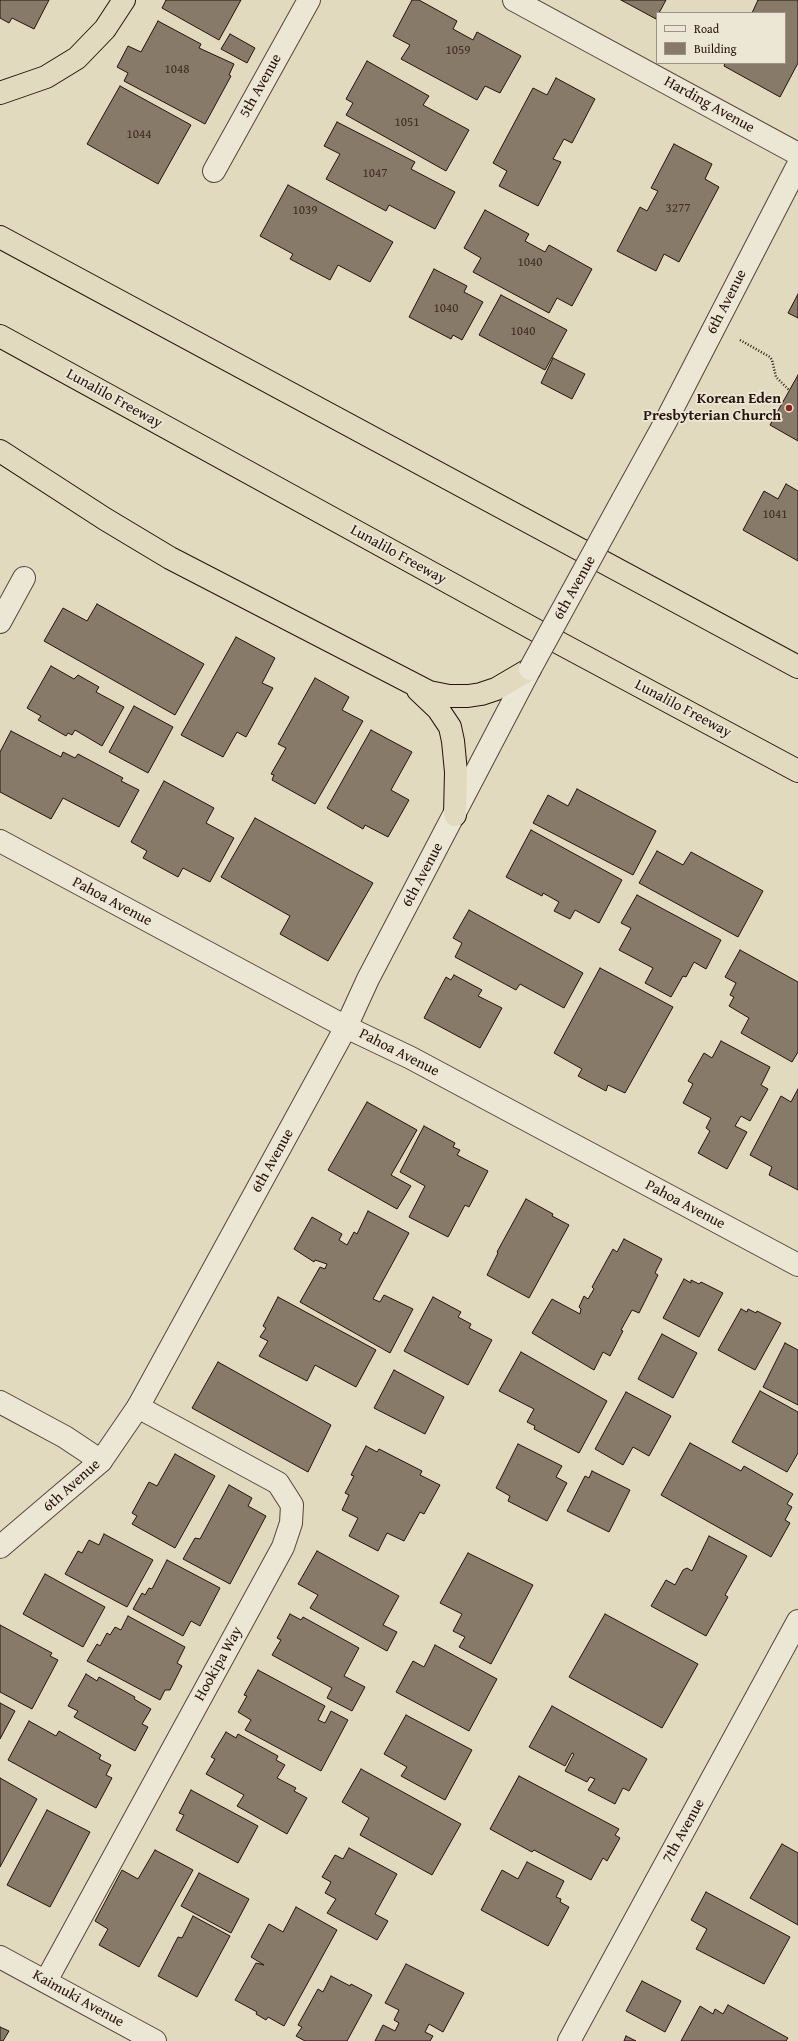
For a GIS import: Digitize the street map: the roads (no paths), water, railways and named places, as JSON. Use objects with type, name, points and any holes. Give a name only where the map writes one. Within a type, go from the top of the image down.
[{"type":"highway","points":[[0,93],[46,77],[73,61],[105,29],[124,0]]},
{"type":"highway","points":[[0,237],[798,667]]},
{"type":"highway","name":"Lunalilo Freeway","points":[[0,336],[550,638],[798,771]]},
{"type":"highway","points":[[0,451],[105,519],[170,558],[411,684],[438,695],[468,696],[496,689],[530,669]]},
{"type":"highway","points":[[411,684],[438,708],[450,727],[456,772],[455,815]]},
{"type":"street","name":"5th Avenue","points":[[214,171],[309,0]]},
{"type":"street","name":"Harding Avenue","points":[[514,0],[798,154]]},
{"type":"street","name":"6th Avenue","points":[[0,1547],[101,1461],[138,1407],[346,1027],[368,979],[530,669],[666,421],[798,165]]},
{"type":"street","points":[[0,622],[24,578]]},
{"type":"street","name":"Pahoa Avenue","points":[[0,841],[346,1027],[411,1058],[798,1265]]},
{"type":"street","points":[[0,1402],[65,1437],[101,1461]]},
{"type":"street","name":"Hookipa Way","points":[[46,1981],[283,1547],[291,1523],[292,1505],[278,1483],[138,1407]]},
{"type":"street","name":"7th Avenue","points":[[569,2041],[798,1621]]},
{"type":"street","name":"Kaimuki Avenue","points":[[0,1957],[155,2041]]},
{"type":"place","name":"Korean Eden Presbyterian Church","points":[[789,408]]}]
